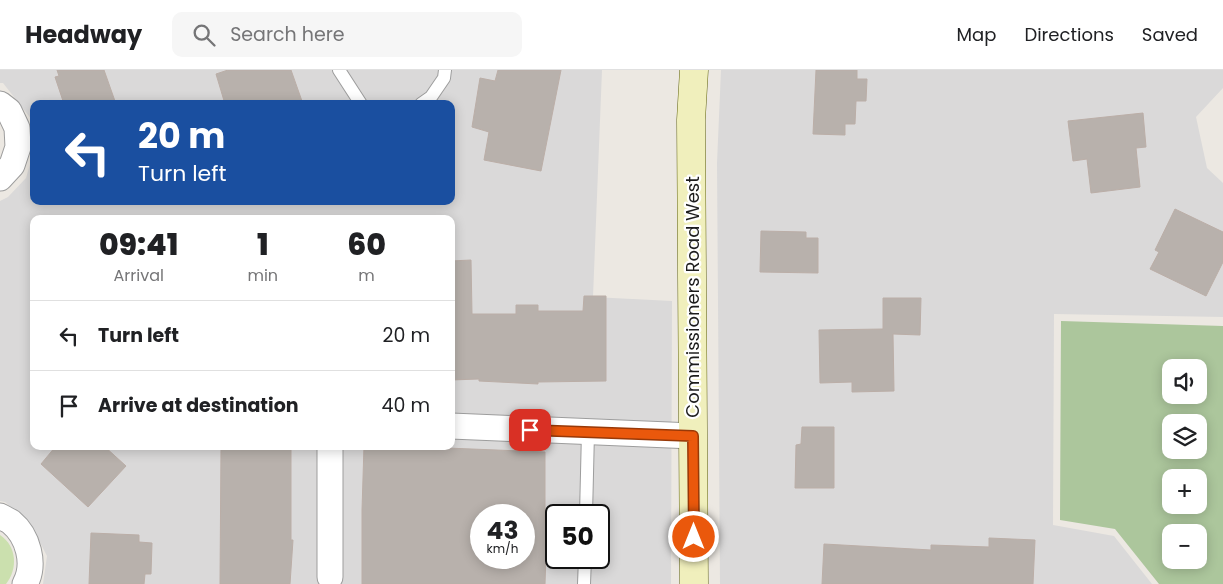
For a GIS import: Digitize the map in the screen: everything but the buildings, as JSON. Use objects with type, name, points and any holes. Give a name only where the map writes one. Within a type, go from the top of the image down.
[{"type":"main road","name":"Commissioners Road West","points":[[694,70],[691,120],[694,584]]},
{"type":"street","points":[[0,104],[9,111],[17,128],[18,147],[12,165],[0,178]]},
{"type":"street","points":[[455,426],[693,436]]},
{"type":"street","points":[[330,450],[330,577]]},
{"type":"street","points":[[0,516],[10,522],[22,534],[28,548],[30,564],[25,584]]},
{"type":"lane","points":[[340,70],[359,100]]},
{"type":"lane","points":[[427,100],[431,97],[444,78],[445,70]]},
{"type":"lane","points":[[586,504],[588,432]]},
{"type":"lane","points":[[584,584],[585,569]]},
{"type":"shaded area","points":[[0,70],[602,70],[593,297],[672,301],[671,584],[43,584],[47,556],[30,523],[5,502],[0,501],[0,201],[8,197],[26,178],[30,164],[30,205],[455,205],[455,100],[30,100],[30,117],[3,83],[0,83]]},
{"type":"shaded area","points":[[721,70],[1223,70],[1223,88],[1196,117],[1207,168],[1223,183],[1223,317],[1054,314],[1053,525],[1114,536],[1152,584],[720,584],[717,163]]},
{"type":"green space","points":[[1061,321],[1223,326],[1223,584],[1159,584],[1115,529],[1060,520]]},
{"type":"green space","points":[[0,535],[10,545],[14,558],[13,572],[6,584],[0,584]]},
{"type":"route","points":[[530,430],[693,436],[694,537]]}]
